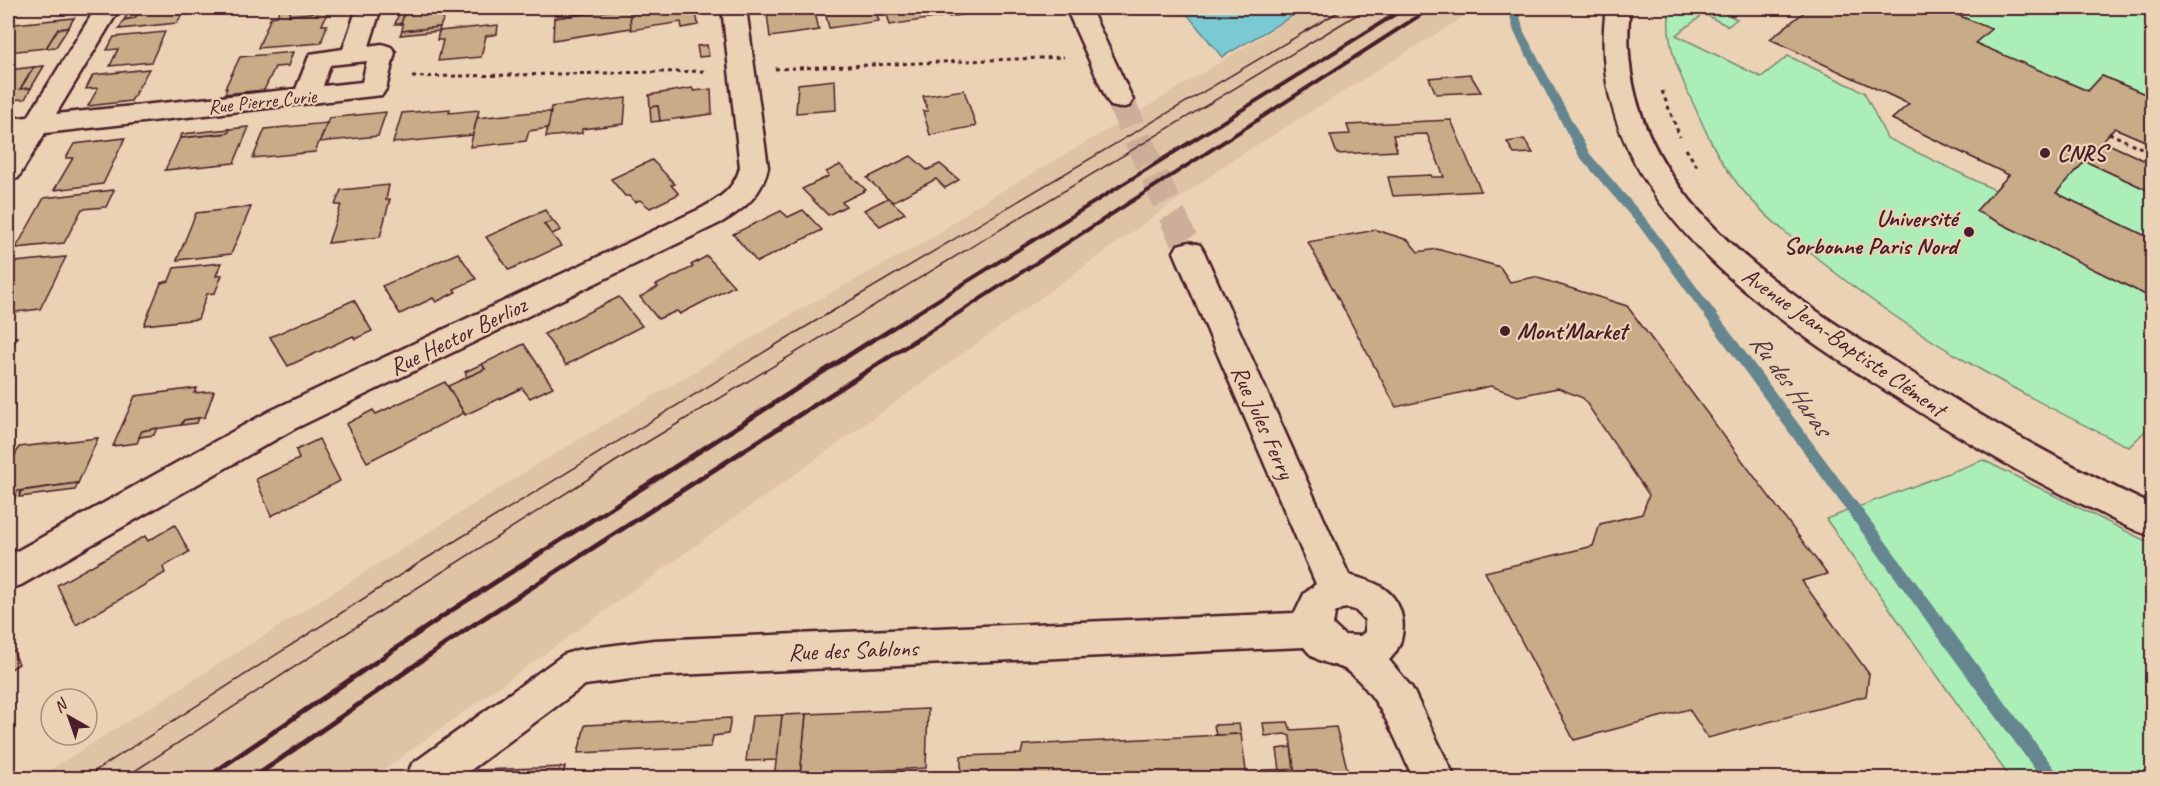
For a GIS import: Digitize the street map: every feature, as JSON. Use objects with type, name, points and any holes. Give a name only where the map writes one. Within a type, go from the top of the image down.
[{"type":"street","points":[[8,171],[108,8]]},
{"type":"street","points":[[307,95],[320,59],[353,55],[369,8]]},
{"type":"street","name":"Rue Hector Berlioz","points":[[8,574],[282,420],[712,215],[737,199],[749,183],[754,167],[734,8]]},
{"type":"street","points":[[1078,8],[1120,100]]},
{"type":"street","name":"Avenue Jean-Baptiste Clément","points":[[1618,8],[1614,36],[1620,93],[1642,151],[1680,210],[1724,258],[1778,302],[1957,419],[2052,473],[2152,521]]},
{"type":"street","name":"Rue Pierre Curie","points":[[35,127],[373,89],[382,52],[353,55]]},
{"type":"street","points":[[8,128],[35,127]]},
{"type":"street","name":"Rue Jules Ferry","points":[[1189,252],[1338,592]]},
{"type":"street","points":[[1338,592],[1360,593],[1371,599],[1385,616],[1386,637],[1371,651],[1361,655],[1350,655],[1329,647],[1316,629],[1315,609],[1328,595],[1338,592]]},
{"type":"street","name":"Rue des Sablons","points":[[426,778],[577,668],[654,658],[1316,629]]},
{"type":"street","points":[[1361,655],[1398,701],[1434,778]]},
{"type":"path","points":[[1662,90],[1681,140],[1703,175]]},
{"type":"path","points":[[2109,134],[2152,153]]},
{"type":"shaded area","points":[[1309,8],[1478,8],[1231,161],[372,778],[37,778],[86,747],[99,747],[99,739],[536,465],[792,314],[934,237],[976,206],[1152,104]]},
{"type":"green space","points":[[1670,8],[1714,8],[1737,19],[1728,26],[1704,14],[1676,35],[1761,77],[1788,56],[1864,92],[1887,138],[1995,190],[1976,211],[2152,298],[2152,424],[2129,447],[2046,405],[1964,360],[1886,310],[1779,227],[1739,186],[1710,140],[1674,57],[1669,32]]},
{"type":"green space","points":[[1941,8],[2126,8],[2152,17],[2152,97],[2102,76],[2088,91],[1975,43],[1990,29]]},
{"type":"green space","points":[[2085,161],[2152,192],[2152,239],[2056,193]]},
{"type":"green space","points":[[1983,460],[2152,544],[2152,778],[2010,778],[1826,519]]},
{"type":"water","points":[[1182,8],[1300,8],[1303,10],[1222,57]]},
{"type":"building","points":[[131,8],[141,8],[135,18],[124,20]]},
{"type":"building","points":[[141,8],[186,8],[177,23],[119,29],[124,20],[135,18]]},
{"type":"building","points":[[280,8],[291,8],[289,15],[328,11],[322,25],[327,25],[321,43],[258,48],[271,17],[277,16]]},
{"type":"building","points":[[291,8],[313,8],[311,13],[289,15]]},
{"type":"building","points":[[401,8],[406,8],[401,24],[395,24]]},
{"type":"building","points":[[406,8],[448,8],[440,27],[402,31],[403,24],[401,24]]},
{"type":"building","points":[[630,8],[631,28],[553,40],[554,18]]},
{"type":"building","points":[[646,8],[696,8],[698,25],[682,28],[681,22],[631,30],[630,13],[646,11]]},
{"type":"building","points":[[794,8],[814,8],[819,30],[770,37],[767,14],[794,10]]},
{"type":"building","points":[[824,8],[875,8],[879,21],[829,28]]},
{"type":"building","points":[[885,8],[938,8],[941,17],[890,25]]},
{"type":"building","points":[[946,8],[997,8],[998,9],[949,17]]},
{"type":"building","name":"CNRS","points":[[1859,8],[1941,8],[1991,29],[1975,43],[2088,91],[2102,76],[2152,97],[2152,144],[2115,128],[2102,141],[2152,164],[2152,192],[2085,161],[2056,193],[2152,239],[2152,298],[1976,211],[2009,175],[1892,119],[1909,104],[1770,39],[1807,10],[1853,13]],"holes":[[[1941,74],[2056,124],[2043,139],[1928,88]]]},
{"type":"building","name":"CNRS","points":[[1859,8],[1941,8],[1991,29],[1975,43],[2088,91],[2102,76],[2152,97],[2152,144],[2115,128],[2102,141],[2152,164],[2152,192],[2085,161],[2056,193],[2152,239],[2152,298],[1976,211],[2009,175],[1892,119],[1909,104],[1770,39],[1807,10],[1853,13]]},
{"type":"building","points":[[591,9],[590,13],[554,18],[555,13]]},
{"type":"building","points":[[74,18],[68,28],[58,29],[46,48],[8,52],[8,34],[15,24]]},
{"type":"building","points":[[498,25],[497,34],[486,36],[481,57],[438,61],[443,40],[437,40],[439,31]]},
{"type":"building","points":[[440,27],[439,31],[400,35],[402,31]]},
{"type":"building","points":[[68,28],[56,47],[46,48],[58,29]]},
{"type":"building","points":[[165,32],[151,62],[110,66],[118,49],[107,50],[114,37]]},
{"type":"building","points":[[707,45],[709,56],[699,57],[697,46]]},
{"type":"building","points":[[293,52],[288,66],[275,67],[264,90],[225,94],[227,88],[225,88],[240,57]]},
{"type":"building","points":[[44,66],[31,88],[20,89],[34,67]]},
{"type":"building","points":[[34,67],[20,89],[31,88],[25,99],[8,100],[8,70]]},
{"type":"building","points":[[149,69],[131,101],[88,106],[98,88],[86,89],[93,75]]},
{"type":"building","points":[[1470,74],[1481,92],[1436,94],[1429,78]]},
{"type":"building","points":[[835,80],[836,110],[796,113],[798,84]]},
{"type":"building","points":[[692,88],[694,91],[711,89],[712,114],[660,121],[658,106],[650,107],[649,95]]},
{"type":"building","points":[[964,90],[976,126],[930,135],[923,111],[928,111],[923,96]]},
{"type":"building","points":[[626,98],[624,124],[582,129],[582,133],[546,137],[551,107]]},
{"type":"building","points":[[658,106],[660,121],[651,122],[650,107]]},
{"type":"building","points":[[450,109],[449,113],[479,110],[473,135],[393,143],[402,113]]},
{"type":"building","points":[[386,112],[378,136],[320,142],[329,118]]},
{"type":"building","points":[[551,112],[548,128],[529,131],[526,141],[470,147],[477,118]]},
{"type":"building","points":[[1451,120],[1481,191],[1393,196],[1388,177],[1431,175],[1432,177],[1444,177],[1427,134],[1393,135],[1397,151],[1337,154],[1330,135],[1350,134],[1347,125]]},
{"type":"building","points":[[327,123],[315,152],[253,158],[265,129]]},
{"type":"building","points":[[249,127],[234,163],[165,170],[180,138],[228,133],[230,129]]},
{"type":"building","points":[[230,129],[228,133],[180,138],[182,134]]},
{"type":"building","points":[[125,138],[103,184],[54,190],[73,158],[66,158],[74,144]]},
{"type":"building","points":[[1524,139],[1533,153],[1514,154],[1507,142]]},
{"type":"building","points":[[911,156],[927,170],[940,164],[959,180],[945,188],[936,179],[892,202],[867,178]]},
{"type":"building","points":[[652,160],[675,184],[671,185],[679,194],[650,208],[640,200],[635,202],[629,196],[625,196],[611,179]]},
{"type":"building","points":[[840,165],[866,190],[842,202],[846,206],[828,215],[802,189],[829,176],[826,172]]},
{"type":"building","points":[[389,185],[386,200],[390,199],[380,237],[328,243],[341,205],[335,205],[341,190]]},
{"type":"building","points":[[114,190],[106,207],[82,209],[64,243],[16,248],[44,198]]},
{"type":"building","points":[[888,198],[905,213],[880,226],[864,210]]},
{"type":"building","points":[[251,207],[231,254],[177,260],[196,213]]},
{"type":"building","points":[[545,210],[553,221],[544,224],[561,246],[509,270],[486,237]]},
{"type":"building","points":[[803,210],[822,230],[757,262],[733,234],[781,211],[788,217]]},
{"type":"building","points":[[553,221],[561,230],[552,234],[544,224]]},
{"type":"building","points":[[1376,230],[1408,240],[1418,252],[1437,249],[1500,267],[1510,282],[1535,277],[1627,306],[1827,574],[1802,581],[1869,674],[1866,696],[1708,738],[1689,709],[1574,740],[1485,572],[1593,546],[1600,524],[1642,514],[1649,495],[1583,398],[1558,388],[1518,396],[1491,386],[1396,407],[1308,242]]},
{"type":"building","points":[[458,253],[476,279],[454,289],[456,292],[436,302],[433,298],[400,314],[382,286]]},
{"type":"building","points":[[707,256],[734,286],[680,314],[677,311],[658,319],[640,297],[658,287],[656,285],[693,267],[691,265]]},
{"type":"building","points":[[66,257],[40,309],[8,313],[8,275],[15,262]]},
{"type":"building","points":[[221,263],[216,276],[222,275],[215,293],[207,294],[198,319],[144,325],[161,283],[169,281],[174,268]]},
{"type":"building","points":[[619,297],[642,326],[566,365],[544,334]]},
{"type":"building","points":[[354,300],[372,331],[355,339],[353,336],[288,366],[270,337]]},
{"type":"building","points":[[17,337],[8,356],[8,338]]},
{"type":"building","points":[[524,344],[553,387],[530,398],[522,388],[465,415],[448,386],[485,369],[482,364]]},
{"type":"building","points":[[482,364],[485,369],[467,377],[465,372]]},
{"type":"building","points":[[445,382],[464,413],[367,462],[346,424],[373,410],[376,414]]},
{"type":"building","points":[[197,388],[194,393],[214,391],[205,417],[184,420],[181,425],[142,431],[137,443],[113,446],[135,396]]},
{"type":"building","points":[[199,418],[197,423],[181,425],[184,420]]},
{"type":"building","points":[[157,428],[154,435],[139,437],[142,431]]},
{"type":"building","points":[[98,438],[78,483],[18,491],[11,506],[8,506],[8,471],[19,447]]},
{"type":"building","points":[[319,439],[340,481],[271,516],[256,479],[299,459],[296,450]]},
{"type":"building","points":[[78,483],[75,490],[19,497],[21,491]]},
{"type":"building","points":[[175,525],[189,552],[163,567],[165,573],[76,625],[57,585],[145,536],[148,541]]},
{"type":"building","points":[[8,638],[19,664],[8,671]]},
{"type":"building","points":[[928,709],[926,768],[800,775],[806,714]]},
{"type":"building","points":[[806,714],[800,775],[810,775],[810,778],[774,778],[782,715]]},
{"type":"building","points":[[782,715],[777,760],[746,761],[752,716]]},
{"type":"building","points":[[731,718],[728,734],[713,736],[711,747],[578,753],[585,725]]},
{"type":"building","points":[[1288,722],[1291,730],[1336,727],[1349,775],[1263,778],[1262,770],[1294,769],[1290,736],[1285,734],[1265,736],[1263,723]]},
{"type":"building","points":[[1239,724],[1241,734],[1216,735],[1214,725]]},
{"type":"building","points":[[1241,734],[1247,778],[961,778],[961,756],[1021,754],[1023,745]]},
{"type":"building","points":[[1291,747],[1294,769],[1280,770],[1277,749]]},
{"type":"building","points":[[565,767],[562,778],[475,778],[477,770]]},
{"type":"waterway","name":"Ru des Haras","points":[[1513,8],[1519,32],[1585,156],[1643,223],[2051,778]]},
{"type":"tunnel","points":[[1120,100],[1189,252]]},
{"type":"tram line","points":[[84,778],[419,563],[787,338],[1345,8]]},
{"type":"tram line","points":[[124,778],[629,453],[1368,8]]},
{"type":"railway","points":[[872,341],[1405,8]]},
{"type":"railway","points":[[915,341],[1431,8]]},
{"type":"railway","points":[[206,778],[449,612],[874,339]]},
{"type":"railway","points":[[253,778],[467,629],[917,339]]},
{"type":"place","name":"CNRS","points":[[2045,153]]},
{"type":"place","name":"Université Sorbonne Paris Nord","points":[[1969,232]]},
{"type":"place","name":"Mont'Market","points":[[1505,331]]}]
